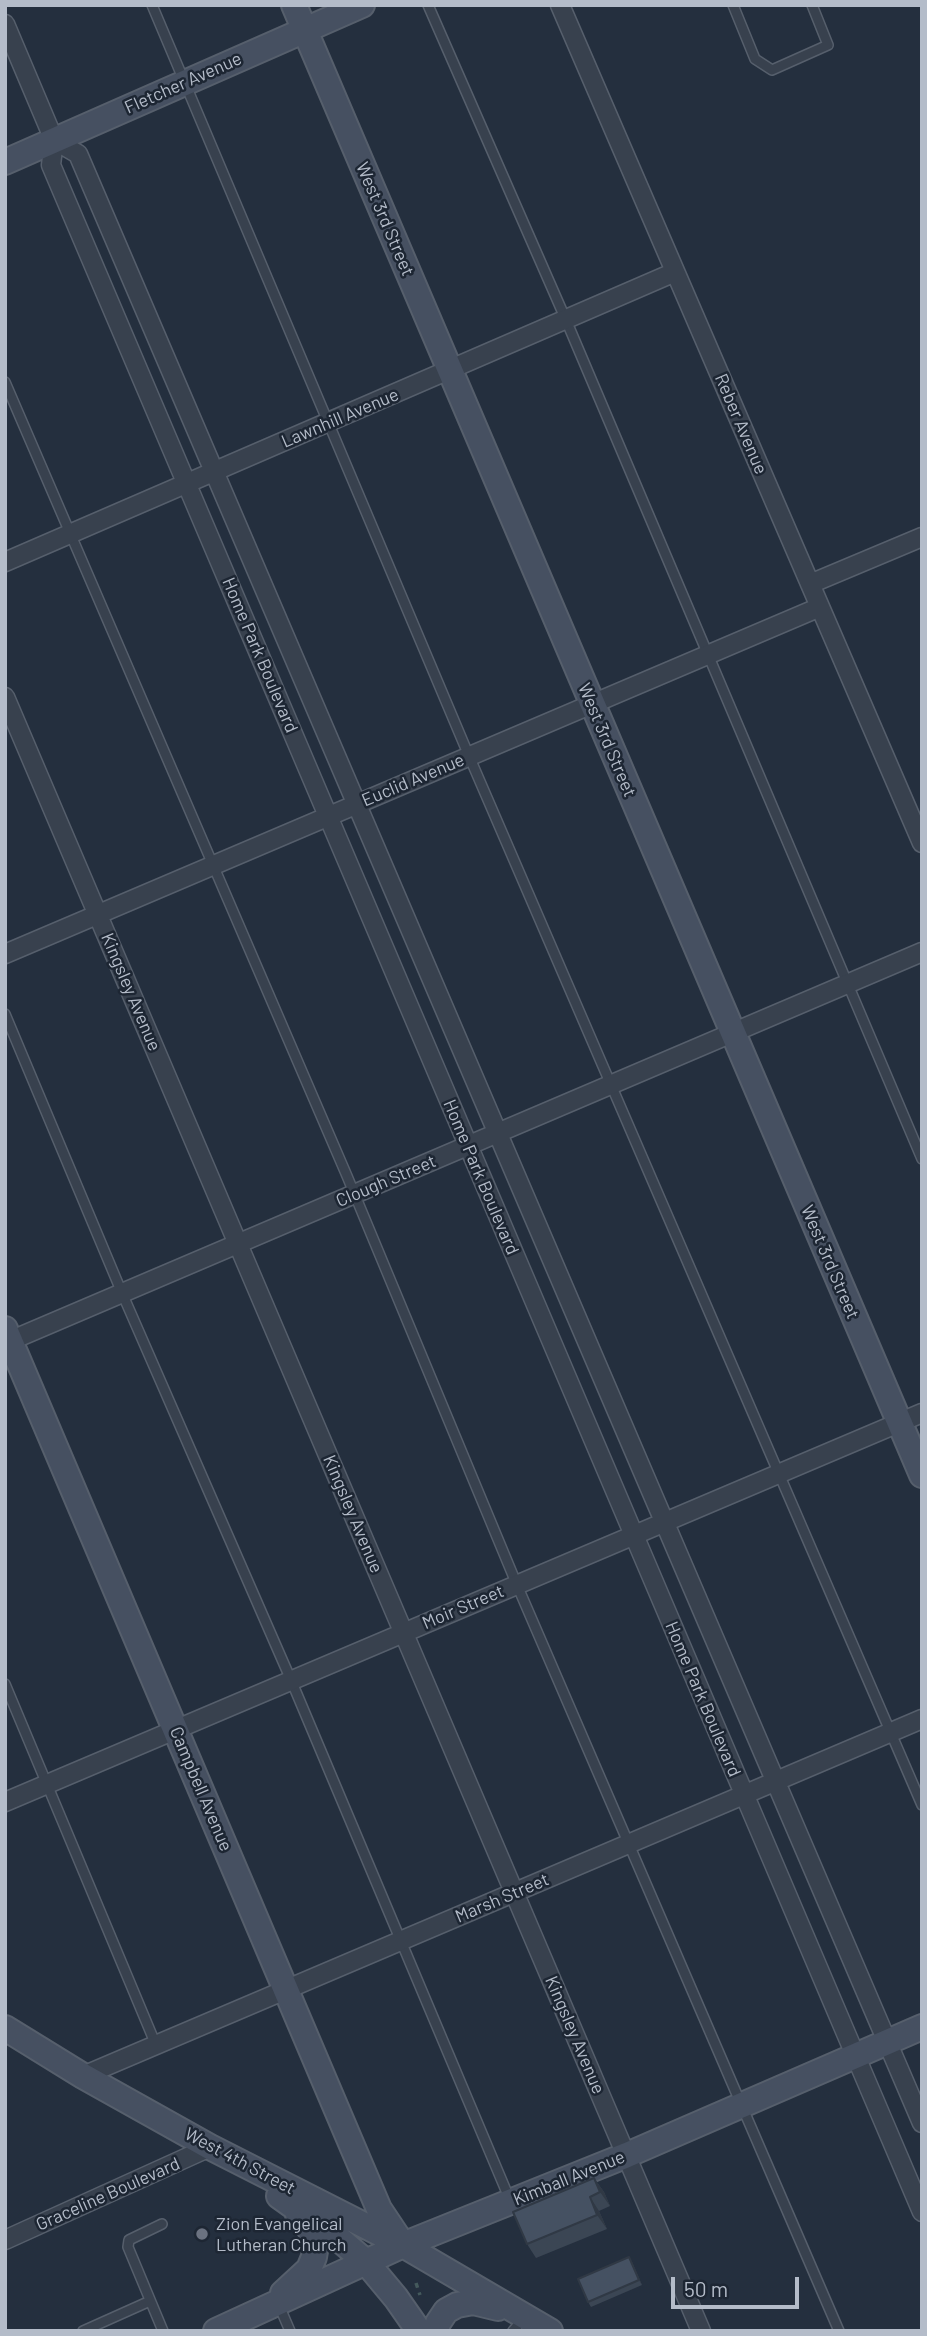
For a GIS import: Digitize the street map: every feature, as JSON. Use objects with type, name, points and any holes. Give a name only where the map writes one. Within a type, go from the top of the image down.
[{"type":"main road","name":"West 3rd Street","points":[[294,5],[732,1033],[910,1417],[922,1475]]},
{"type":"main road","name":"Fletcher Avenue","points":[[5,162],[362,5]]},
{"type":"main road","name":"Campbell Avenue","points":[[7,1338],[379,2209],[403,2245]]},
{"type":"main road","name":"Kimball Avenue","points":[[216,2331],[403,2245],[627,2155],[922,2027]]},
{"type":"main road","name":"West 4th Street","points":[[5,2028],[83,2076],[210,2147],[403,2245],[519,2324],[550,2331]]},
{"type":"main road","points":[[210,2147],[339,2239],[366,2262],[419,2331]]},
{"type":"main road","points":[[272,2304],[309,2269],[316,2245],[310,2229],[286,2201]]},
{"type":"main road","points":[[436,2331],[446,2311],[457,2305],[473,2302],[519,2324]]},
{"type":"street","name":"Reber Avenue","points":[[560,5],[922,843]]},
{"type":"street","name":"Home Park Boulevard","points":[[5,24],[54,140],[51,165],[922,2212]]},
{"type":"street","name":"Home Park Boulevard","points":[[54,140],[78,154],[922,2123]]},
{"type":"street","name":"Lawnhill Avenue","points":[[5,562],[675,272]]},
{"type":"street","points":[[810,584],[922,537]]},
{"type":"street","name":"Euclid Avenue","points":[[5,954],[820,607]]},
{"type":"street","name":"Kingsley Avenue","points":[[5,697],[701,2331]]},
{"type":"street","name":"Clough Street","points":[[7,1338],[122,1293],[922,952]]},
{"type":"street","name":"Moir Street","points":[[5,1802],[910,1417]]},
{"type":"street","name":"Marsh Street","points":[[83,2076],[922,1719]]},
{"type":"street","name":"Graceline Boulevard","points":[[5,2240],[210,2147]]},
{"type":"lane","points":[[152,5],[469,756],[922,1805]]},
{"type":"lane","points":[[428,5],[566,320],[922,1159]]},
{"type":"lane","points":[[733,5],[755,59],[772,70],[828,45],[812,5]]},
{"type":"lane","points":[[5,382],[355,1194],[517,1585],[839,2331]]},
{"type":"lane","points":[[5,1014],[122,1293],[291,1680],[511,2202]]},
{"type":"lane","points":[[5,1684],[156,2045]]},
{"type":"lane","points":[[162,2224],[129,2240],[128,2248],[163,2331]]},
{"type":"lane","points":[[83,2331],[150,2301]]},
{"type":"lane","points":[[272,2304],[289,2331]]},
{"type":"path","points":[[422,2281],[414,2284],[426,2302]]},
{"type":"building","points":[[594,2178],[600,2192],[590,2197],[597,2215],[527,2244],[513,2212]]},
{"type":"building","points":[[629,2257],[639,2280],[588,2302],[578,2279]]},
{"type":"place","name":"Zion Evangelical Lutheran Church","points":[[202,2234]]}]
